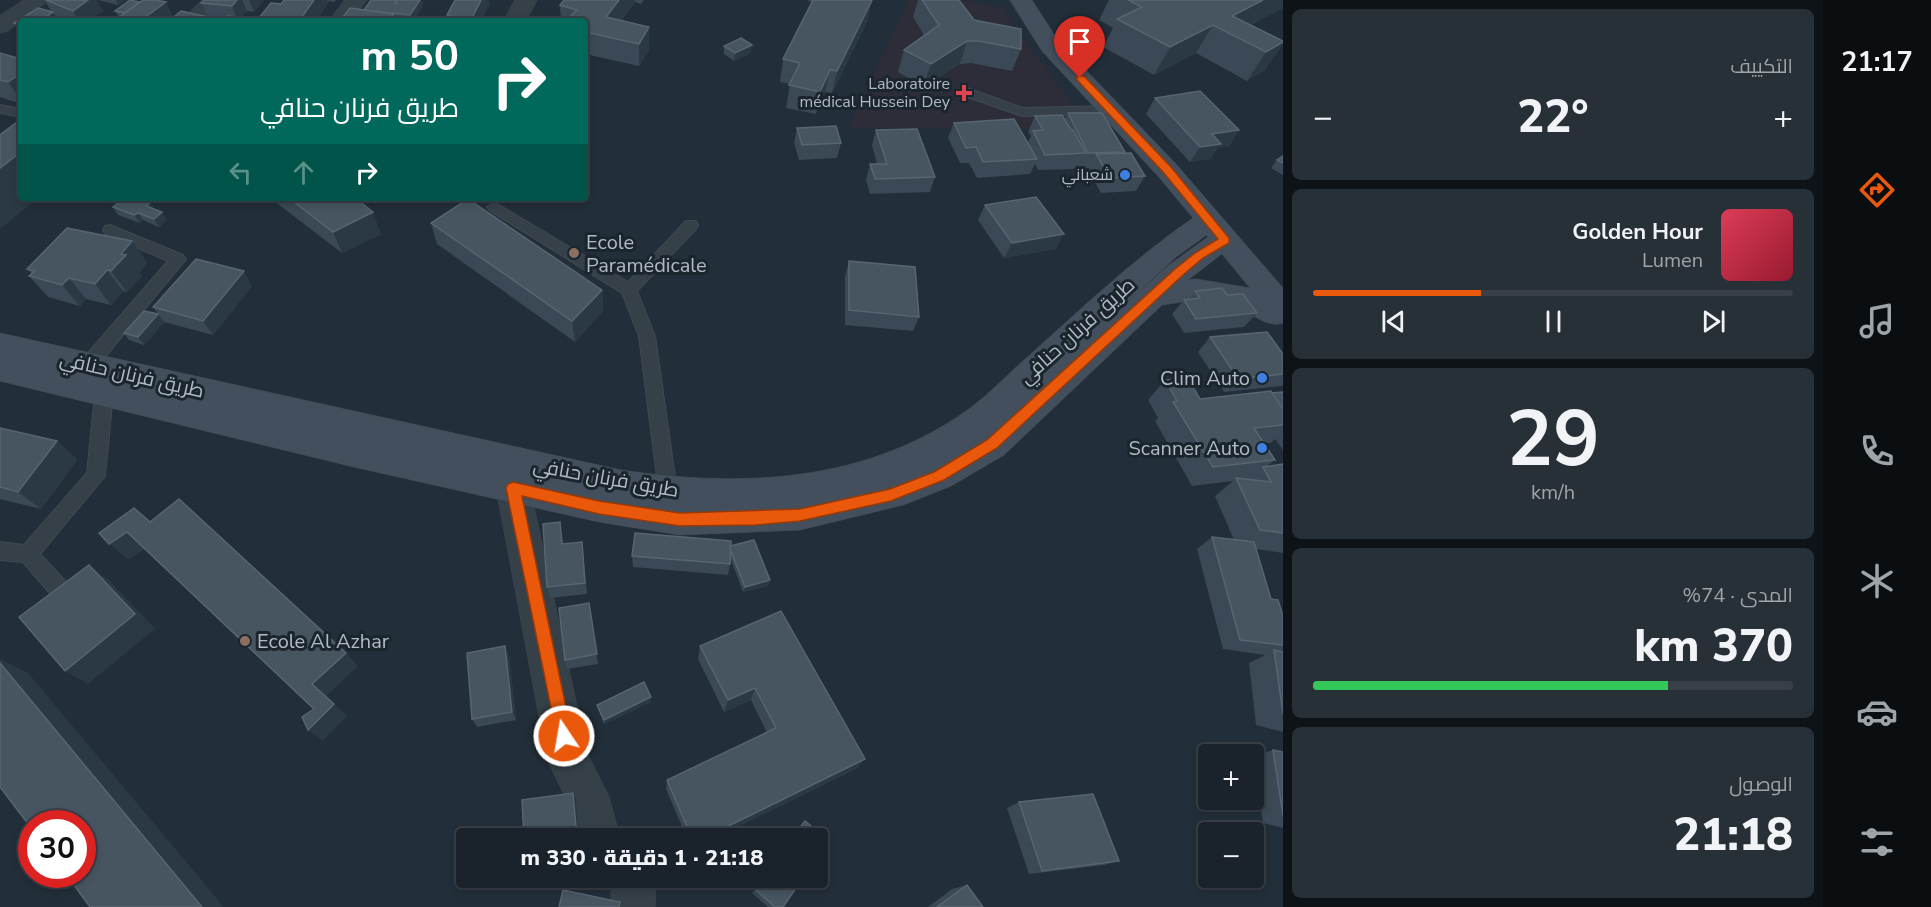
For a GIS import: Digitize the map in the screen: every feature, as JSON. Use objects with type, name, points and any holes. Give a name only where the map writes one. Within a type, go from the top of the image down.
[{"type":"main road","points":[[1021,0],[1050,46],[1167,170],[1283,308]]},
{"type":"main road","points":[[1166,250],[1182,213],[1186,194]]},
{"type":"main road","name":"طريق فرنان حنافي","points":[[0,345],[621,485],[668,492],[722,494],[775,492],[823,486],[880,471],[933,449],[981,418],[1166,250],[1217,231]]},
{"type":"main road","name":"طريق فرنان حنافي","points":[[0,369],[599,507],[680,520],[756,519],[800,515],[891,495],[939,476],[992,444],[1152,296],[1199,256],[1217,231]]},
{"type":"main road","points":[[1152,296],[1196,289],[1239,295],[1274,312],[1283,320]]},
{"type":"street","points":[[0,26],[38,0]]},
{"type":"street","points":[[195,18],[216,0]]},
{"type":"street","points":[[342,18],[357,0]]},
{"type":"street","points":[[517,18],[526,0]]},
{"type":"street","points":[[513,488],[568,759],[588,797],[596,828]]},
{"type":"street","points":[[633,907],[634,888]]},
{"type":"lane","points":[[967,92],[1022,112],[1111,110]]},
{"type":"lane","points":[[0,109],[18,112]]},
{"type":"lane","points":[[494,207],[628,290],[648,336],[668,492]]},
{"type":"lane","points":[[628,290],[691,225]]},
{"type":"lane","points":[[88,365],[178,259],[110,230]]},
{"type":"lane","points":[[28,554],[96,476],[104,394]]},
{"type":"lane","points":[[0,550],[28,554],[61,591]]},
{"type":"shaded area","name":"Laboratoire médical Hussein Dey","points":[[908,0],[965,0],[1003,8],[1088,125],[1027,129],[848,128]]},
{"type":"building","points":[[46,0],[88,0],[73,11]]},
{"type":"building","points":[[130,0],[139,2],[125,13],[115,11]]},
{"type":"building","points":[[143,0],[166,2],[144,18],[121,16]]},
{"type":"building","points":[[204,0],[237,0],[232,6],[201,3]]},
{"type":"building","points":[[284,0],[314,0],[301,18],[259,18],[271,3],[281,4]]},
{"type":"building","points":[[371,0],[397,0],[395,4],[398,0],[420,0],[410,15],[364,10]]},
{"type":"building","points":[[455,0],[481,0],[472,18],[448,18],[450,15],[447,15]]},
{"type":"building","points":[[564,0],[619,0],[606,17],[649,27],[639,44],[588,33],[588,18],[569,18],[577,10],[560,5]]},
{"type":"building","points":[[813,0],[872,0],[837,71],[830,70],[820,92],[789,85],[800,63],[783,59]]},
{"type":"building","points":[[922,0],[959,0],[974,20],[1021,29],[1021,49],[967,41],[931,64],[904,50],[939,25]]},
{"type":"building","points":[[1128,0],[1263,0],[1232,16],[1283,42],[1266,52],[1213,25],[1170,47],[1117,19],[1142,7]]},
{"type":"building","points":[[38,8],[53,12],[44,18],[22,18]]},
{"type":"building","points":[[350,8],[394,14],[391,18],[342,18]]},
{"type":"building","points":[[181,11],[208,17],[207,18],[173,18]]},
{"type":"building","points":[[741,38],[752,45],[735,53],[724,46]]},
{"type":"building","points":[[0,53],[18,58],[18,75],[8,82],[0,80]]},
{"type":"building","points":[[1200,91],[1239,130],[1212,134],[1221,144],[1200,147],[1155,98]]},
{"type":"building","points":[[1068,113],[1102,113],[1125,152],[1088,153]]},
{"type":"building","points":[[1062,115],[1086,153],[1045,155],[1033,131],[1043,130],[1035,116]]},
{"type":"building","points":[[1014,119],[1037,159],[983,162],[976,147],[966,148],[954,123]]},
{"type":"building","points":[[18,121],[18,154],[0,168],[0,135]]},
{"type":"building","points":[[836,126],[841,143],[802,145],[797,128]]},
{"type":"building","points":[[917,129],[935,177],[875,179],[870,164],[887,164],[876,130]]},
{"type":"building","points":[[1131,153],[1145,176],[1110,178],[1096,154]]},
{"type":"building","points":[[1036,197],[1064,234],[1012,243],[985,205]]},
{"type":"building","points":[[121,201],[147,201],[150,202],[146,206],[162,212],[154,219],[113,207]]},
{"type":"building","points":[[293,201],[359,201],[373,212],[333,232]]},
{"type":"building","points":[[465,201],[471,201],[602,290],[572,321],[431,223]]},
{"type":"building","points":[[67,228],[132,241],[121,254],[126,255],[111,271],[107,270],[95,284],[69,278],[62,285],[29,276],[35,271],[27,269]]},
{"type":"building","points":[[196,259],[244,271],[203,321],[153,307]]},
{"type":"building","points":[[849,261],[915,267],[919,317],[849,310]]},
{"type":"building","points":[[1222,288],[1227,295],[1243,294],[1257,313],[1196,319],[1184,300],[1200,298],[1195,291]]},
{"type":"building","points":[[144,311],[158,314],[138,337],[124,333]]},
{"type":"building","points":[[1267,332],[1283,354],[1283,374],[1238,379],[1210,337]]},
{"type":"building","points":[[1188,379],[1200,399],[1271,391],[1283,409],[1283,425],[1254,428],[1275,460],[1213,467],[1173,402],[1177,401],[1165,380]]},
{"type":"building","points":[[1283,392],[1283,409],[1272,393]]},
{"type":"building","points":[[0,428],[57,441],[18,492],[0,487]]},
{"type":"building","points":[[1283,464],[1283,533],[1260,530],[1236,478],[1271,482],[1263,467]]},
{"type":"building","points":[[179,499],[346,653],[312,684],[334,704],[308,730],[302,717],[314,709],[127,532],[109,544],[99,533],[134,508],[150,522]]},
{"type":"building","points":[[560,522],[562,544],[582,542],[585,583],[547,587],[543,524]]},
{"type":"building","points":[[635,533],[731,541],[730,564],[632,556]]},
{"type":"building","points":[[1212,537],[1254,542],[1271,599],[1278,600],[1283,616],[1283,645],[1240,640]]},
{"type":"building","points":[[754,540],[770,580],[745,587],[730,546]]},
{"type":"building","points":[[89,565],[135,614],[65,671],[19,617]]},
{"type":"building","points":[[589,603],[597,654],[565,660],[559,608]]},
{"type":"building","points":[[781,611],[865,759],[724,828],[688,828],[667,780],[776,728],[755,688],[728,700],[700,646]]},
{"type":"building","points":[[505,646],[512,712],[472,719],[467,653]]},
{"type":"building","points":[[1274,650],[1283,652],[1283,714]]},
{"type":"building","points":[[0,663],[202,907],[90,907],[76,888],[96,888],[96,810],[18,811],[0,787]]},
{"type":"building","points":[[644,682],[651,697],[604,720],[597,705]]},
{"type":"building","points":[[1273,750],[1283,752],[1283,816]]},
{"type":"building","points":[[573,793],[576,828],[523,828],[522,800]]},
{"type":"building","points":[[1093,794],[1119,861],[1042,871],[1019,802]]},
{"type":"building","points":[[805,821],[813,828],[800,828]]},
{"type":"building","points":[[967,885],[983,907],[937,907]]},
{"type":"building","points":[[758,888],[796,888],[783,907],[775,907],[756,890]]},
{"type":"building","points":[[563,890],[620,902],[619,907],[559,907]]},
{"type":"place","name":"Laboratoire médical Hussein Dey","points":[[964,93]]},
{"type":"place","name":"شعباني","points":[[1125,175]]},
{"type":"place","name":"Ecole Paramédicale","points":[[574,253]]},
{"type":"place","name":"Clim Auto","points":[[1262,378]]},
{"type":"place","name":"Scanner Auto","points":[[1262,448]]},
{"type":"place","name":"Ecole Al Azhar","points":[[245,641]]},
{"type":"route","points":[[564,736],[513,488],[599,507],[680,520],[756,519],[800,515],[891,495],[939,476],[992,444],[1179,272],[1225,240],[1167,170],[1080,78]]}]
